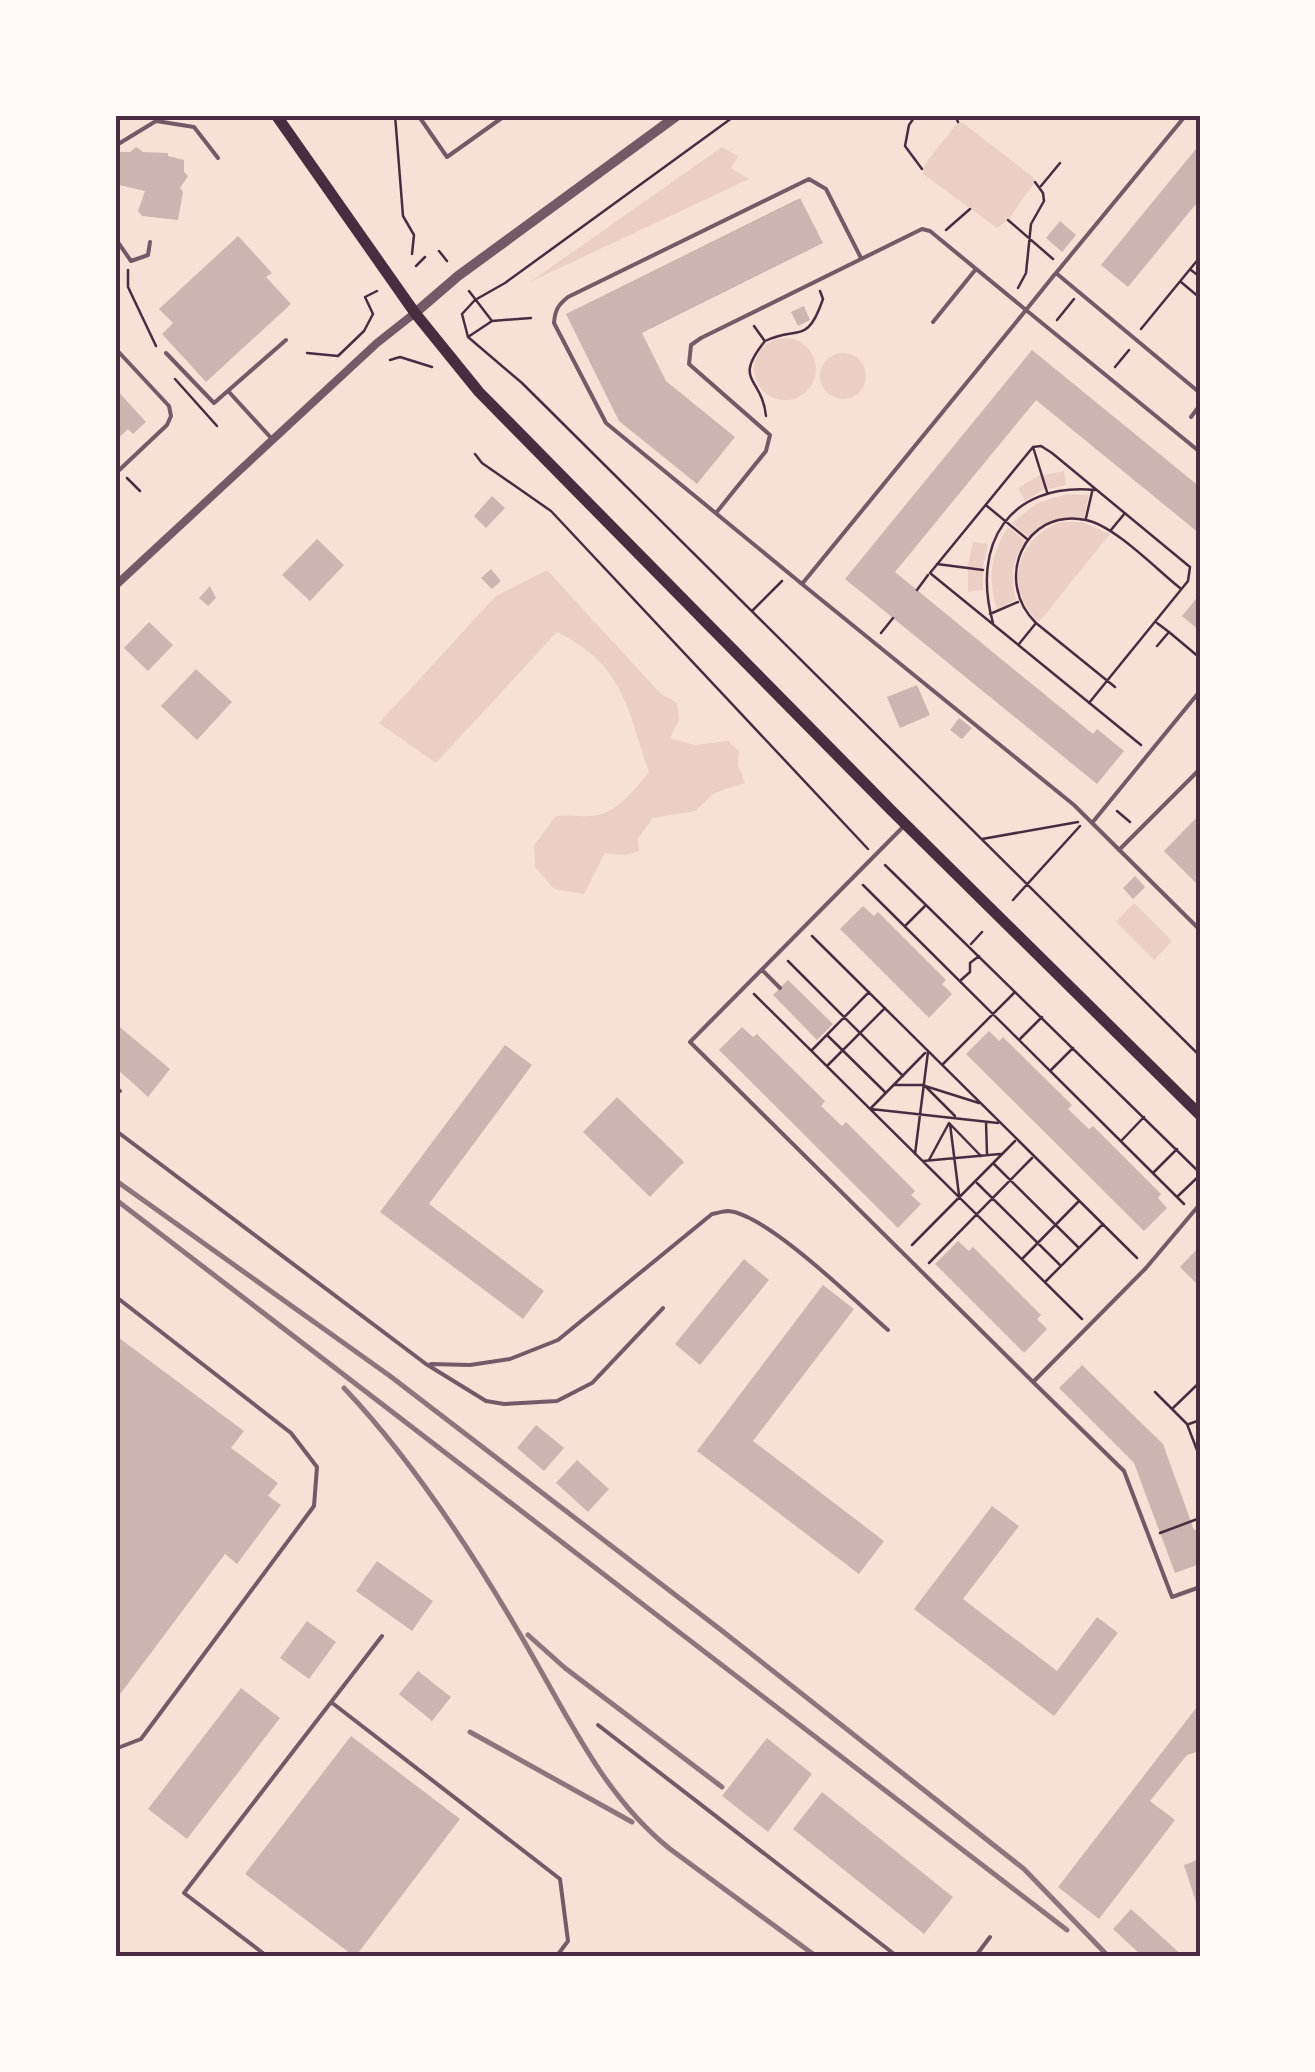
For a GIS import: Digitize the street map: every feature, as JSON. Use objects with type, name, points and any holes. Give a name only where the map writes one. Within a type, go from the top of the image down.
[{"type":"main road","points":[[276,115],[415,313],[479,392],[906,825],[1200,1115]]},
{"type":"street","points":[[116,585],[377,343],[458,276],[678,115]]},
{"type":"lane","points":[[418,115],[447,157],[506,115]]},
{"type":"lane","points":[[802,584],[1186,115]]},
{"type":"lane","points":[[115,146],[156,118],[194,126],[218,158]]},
{"type":"lane","points":[[861,258],[826,189],[810,179],[568,296],[557,306],[554,323],[602,418],[1092,823],[1200,930]]},
{"type":"lane","points":[[716,513],[766,451],[770,435],[689,364],[691,344],[918,230],[930,231],[1200,452]]},
{"type":"lane","points":[[115,238],[132,261],[148,256],[150,242]]},
{"type":"lane","points":[[933,322],[976,269]]},
{"type":"lane","points":[[1056,274],[1200,393]]},
{"type":"lane","points":[[166,353],[211,402],[220,401],[286,340]]},
{"type":"lane","points":[[115,348],[169,406],[171,416],[168,425],[117,472]]},
{"type":"lane","points":[[229,392],[274,440]]},
{"type":"lane","points":[[1191,417],[1200,406]]},
{"type":"lane","points":[[1092,823],[1200,691]]},
{"type":"lane","points":[[1120,850],[1200,769]]},
{"type":"lane","points":[[906,825],[690,1042],[1124,1471],[1172,1597],[1200,1587]]},
{"type":"lane","points":[[762,970],[780,988]]},
{"type":"lane","points":[[115,1130],[426,1364],[486,1400],[504,1404],[557,1401],[592,1384],[663,1308]]},
{"type":"lane","points":[[1033,1382],[1146,1268],[1200,1204]]},
{"type":"lane","points":[[426,1364],[470,1365],[510,1359],[558,1340],[712,1214],[729,1211],[757,1222],[888,1330]]},
{"type":"lane","points":[[115,1296],[291,1433],[317,1468],[314,1506],[141,1739],[115,1749]]},
{"type":"lane","points":[[268,1957],[184,1892],[382,1636]]},
{"type":"lane","points":[[332,1702],[560,1879],[568,1941],[556,1957]]},
{"type":"lane","points":[[598,1725],[898,1957]]},
{"type":"lane","points":[[975,1957],[990,1937]]},
{"type":"path","points":[[394,115],[404,216],[414,236],[412,254]]},
{"type":"path","points":[[736,115],[505,283],[475,300],[462,314],[468,338],[522,383],[1200,1056]]},
{"type":"path","points":[[916,115],[908,125],[905,146],[922,169]]},
{"type":"path","points":[[955,115],[958,122]]},
{"type":"path","points":[[1040,187],[1060,163]]},
{"type":"path","points":[[1010,297],[1026,273],[1031,224],[1044,202],[1035,182]]},
{"type":"path","points":[[938,238],[970,209]]},
{"type":"path","points":[[1008,220],[1062,266]]},
{"type":"path","points":[[439,251],[447,261]]},
{"type":"path","points":[[416,266],[425,257]]},
{"type":"path","points":[[1108,376],[1200,257]]},
{"type":"path","points":[[1190,269],[1200,278]]},
{"type":"path","points":[[762,426],[766,414],[764,400],[749,376],[748,367],[765,342],[792,336],[814,323],[823,299],[816,281]]},
{"type":"path","points":[[1180,281],[1200,298]]},
{"type":"path","points":[[308,353],[338,356],[367,333],[372,314],[365,297],[376,291]]},
{"type":"path","points":[[469,291],[492,320]]},
{"type":"path","points":[[1050,329],[1079,292]]},
{"type":"path","points":[[746,315],[765,342]]},
{"type":"path","points":[[468,338],[492,320],[530,318]]},
{"type":"path","points":[[390,360],[400,357],[432,367]]},
{"type":"path","points":[[1033,447],[1049,450],[1190,567],[1190,577],[1182,590],[1089,703]]},
{"type":"path","points":[[1033,447],[1047,493]]},
{"type":"path","points":[[916,590],[1033,447]]},
{"type":"path","points":[[475,454],[551,511],[874,854],[1200,1174],[1177,1198]]},
{"type":"path","points":[[117,472],[140,492]]},
{"type":"path","points":[[993,624],[985,570],[990,547],[1006,522],[1030,501],[1047,493],[1095,490]]},
{"type":"path","points":[[1086,520],[1095,490]]},
{"type":"path","points":[[986,505],[1028,540]]},
{"type":"path","points":[[1110,532],[1126,513]]},
{"type":"path","points":[[1115,687],[1036,623],[1020,601],[1015,574],[1028,540],[1053,522],[1086,520],[1110,532],[1182,590]]},
{"type":"path","points":[[938,564],[985,570]]},
{"type":"path","points":[[930,573],[1150,752]]},
{"type":"path","points":[[751,612],[787,577]]},
{"type":"path","points":[[990,614],[1020,601]]},
{"type":"path","points":[[874,642],[894,618]]},
{"type":"path","points":[[1156,622],[1200,658]]},
{"type":"path","points":[[1018,644],[1036,623]]},
{"type":"path","points":[[1157,646],[1169,632]]},
{"type":"path","points":[[1108,804],[1140,830]]},
{"type":"path","points":[[980,840],[1084,821],[1013,900]]},
{"type":"path","points":[[862,884],[1192,1212]]},
{"type":"path","points":[[904,926],[927,904]]},
{"type":"path","points":[[970,946],[982,932]]},
{"type":"path","points":[[811,935],[1146,1268]]},
{"type":"path","points":[[960,981],[970,972],[970,963],[980,955]]},
{"type":"path","points":[[786,960],[903,1076]]},
{"type":"path","points":[[746,986],[1088,1326]]},
{"type":"path","points":[[811,1050],[869,992]]},
{"type":"path","points":[[942,1064],[1014,992]]},
{"type":"path","points":[[827,1066],[885,1008]]},
{"type":"path","points":[[1019,1040],[1042,1016]]},
{"type":"path","points":[[826,1034],[886,1093]]},
{"type":"path","points":[[1050,1071],[1074,1048]]},
{"type":"path","points":[[870,1109],[928,1051]]},
{"type":"path","points":[[914,1154],[928,1051]]},
{"type":"path","points":[[924,1085],[957,1118]]},
{"type":"path","points":[[894,1086],[924,1085],[982,1104]]},
{"type":"path","points":[[870,1109],[1000,1123]]},
{"type":"path","points":[[1120,1141],[1144,1117]]},
{"type":"path","points":[[949,1120],[959,1198]]},
{"type":"path","points":[[949,1120],[984,1156]]},
{"type":"path","points":[[929,1160],[949,1120]]},
{"type":"path","points":[[984,1156],[986,1121]]},
{"type":"path","points":[[904,1254],[1017,1139]]},
{"type":"path","points":[[1153,1173],[1176,1150]]},
{"type":"path","points":[[922,1160],[1002,1154]]},
{"type":"path","points":[[921,1271],[1034,1156]]},
{"type":"path","points":[[993,1163],[1078,1248]]},
{"type":"path","points":[[975,1182],[1060,1266]]},
{"type":"path","points":[[1022,1260],[1079,1201]]},
{"type":"path","points":[[1044,1282],[1102,1224]]},
{"type":"path","points":[[1172,1410],[1200,1382]]},
{"type":"path","points":[[1155,1392],[1187,1424],[1200,1458]]},
{"type":"path","points":[[1187,1424],[1200,1420]]},
{"type":"path","points":[[1160,1533],[1200,1518]]},
{"type":"shaded area","points":[[958,122],[1035,182],[1008,220],[997,228],[923,174],[924,165]]},
{"type":"shaded area","points":[[722,147],[738,156],[731,168],[749,179],[530,282]]},
{"type":"shaded area","points":[[785,338],[807,347],[816,369],[807,391],[785,400],[763,391],[754,369],[763,347]]},
{"type":"shaded area","points":[[843,353],[859,360],[866,376],[859,392],[843,399],[827,392],[820,376],[827,360]]},
{"type":"shaded area","points":[[1064,471],[1066,485],[1043,490],[1025,501],[1018,488],[1038,476]]},
{"type":"shaded area","points":[[1067,494],[1089,495],[1084,518],[1052,520],[1028,537],[1012,523],[1037,503]]},
{"type":"shaded area","points":[[1061,522],[1082,522],[1110,534],[1039,622],[1021,595],[1020,566],[1034,539]]},
{"type":"shaded area","points":[[1008,527],[1025,541],[1013,569],[1016,600],[997,609],[992,566]]},
{"type":"shaded area","points":[[973,542],[988,544],[983,590],[968,592],[968,565]]},
{"type":"shaded area","points":[[547,570],[660,693],[677,703],[679,720],[670,738],[695,745],[728,741],[739,751],[738,765],[745,783],[714,793],[695,811],[653,818],[638,838],[639,851],[625,855],[605,853],[584,894],[554,889],[535,867],[534,845],[556,816],[594,816],[606,812],[626,798],[649,772],[620,690],[597,659],[557,632],[436,763],[379,723],[496,596]]},
{"type":"shaded area","points":[[1134,903],[1172,941],[1154,960],[1116,922]]},
{"type":"building","points":[[1200,144],[1200,199],[1128,287],[1101,265]]},
{"type":"building","points":[[136,147],[184,160],[188,176],[180,188],[183,192],[178,220],[142,216],[138,211],[145,191],[115,184],[115,152],[130,152]]},
{"type":"building","points":[[800,198],[823,243],[642,333],[666,381],[735,437],[697,484],[619,421],[566,314]]},
{"type":"building","points":[[1060,221],[1076,235],[1062,252],[1046,238]]},
{"type":"building","points":[[238,236],[272,273],[266,277],[291,304],[206,382],[162,334],[173,323],[159,309]]},
{"type":"building","points":[[804,306],[810,320],[798,326],[791,312]]},
{"type":"building","points":[[1032,350],[1200,487],[1200,534],[1036,400],[895,572],[1093,734],[1097,729],[1124,751],[1097,784],[845,579]]},
{"type":"building","points":[[115,388],[146,422],[133,434],[128,429],[115,441]]},
{"type":"building","points":[[492,496],[505,508],[486,528],[474,516]]},
{"type":"building","points":[[317,539],[344,565],[310,601],[282,575]]},
{"type":"building","points":[[491,569],[501,581],[492,589],[481,578]]},
{"type":"building","points":[[210,586],[216,598],[208,606],[199,598]]},
{"type":"building","points":[[1200,594],[1200,631],[1182,616]]},
{"type":"building","points":[[149,622],[173,645],[148,671],[124,648]]},
{"type":"building","points":[[196,669],[232,702],[197,740],[161,706]]},
{"type":"building","points":[[917,685],[930,715],[900,728],[887,697]]},
{"type":"building","points":[[959,718],[972,728],[962,739],[950,730]]},
{"type":"building","points":[[1200,814],[1200,887],[1164,851]]},
{"type":"building","points":[[1135,876],[1145,887],[1133,899],[1123,888]]},
{"type":"building","points":[[863,906],[874,916],[878,912],[946,980],[942,984],[952,994],[929,1018],[840,929]]},
{"type":"building","points":[[788,980],[833,1024],[817,1040],[773,995]]},
{"type":"building","points":[[115,1023],[170,1069],[148,1097],[115,1067]]},
{"type":"building","points":[[742,1027],[753,1037],[757,1034],[825,1101],[821,1106],[842,1126],[846,1122],[915,1191],[911,1195],[921,1204],[898,1228],[719,1050]]},
{"type":"building","points":[[989,1031],[999,1041],[1003,1037],[1072,1105],[1068,1109],[1089,1129],[1093,1126],[1161,1194],[1158,1198],[1167,1208],[1144,1231],[966,1054]]},
{"type":"building","points":[[505,1045],[532,1065],[429,1204],[544,1291],[523,1319],[380,1212]]},
{"type":"building","points":[[617,1097],[684,1162],[650,1197],[583,1132]]},
{"type":"building","points":[[958,1241],[969,1251],[973,1247],[1041,1315],[1037,1319],[1047,1329],[1024,1353],[935,1264]]},
{"type":"building","points":[[1200,1246],[1200,1287],[1180,1267]]},
{"type":"building","points":[[744,1259],[769,1280],[700,1365],[675,1344]]},
{"type":"building","points":[[823,1285],[854,1309],[753,1441],[884,1541],[859,1574],[697,1451]]},
{"type":"building","points":[[115,1335],[244,1431],[231,1448],[278,1483],[268,1496],[281,1505],[237,1564],[225,1554],[115,1701]]},
{"type":"building","points":[[1082,1365],[1163,1444],[1194,1530],[1200,1528],[1200,1564],[1175,1573],[1134,1463],[1059,1388]]},
{"type":"building","points":[[536,1425],[564,1448],[544,1471],[517,1448]]},
{"type":"building","points":[[577,1460],[609,1489],[588,1512],[556,1483]]},
{"type":"building","points":[[992,1506],[1019,1526],[963,1599],[1057,1671],[1097,1617],[1118,1633],[1054,1716],[914,1609]]},
{"type":"building","points":[[377,1561],[433,1601],[412,1631],[356,1591]]},
{"type":"building","points":[[307,1621],[336,1642],[309,1679],[280,1658]]},
{"type":"building","points":[[418,1671],[451,1697],[432,1721],[399,1694]]},
{"type":"building","points":[[241,1688],[280,1718],[187,1839],[148,1809]]},
{"type":"building","points":[[1200,1703],[1200,1751],[1187,1755],[1150,1801],[1175,1820],[1099,1919],[1058,1887]]},
{"type":"building","points":[[351,1736],[460,1819],[355,1957],[245,1874]]},
{"type":"building","points":[[767,1738],[812,1774],[768,1832],[722,1796]]},
{"type":"building","points":[[822,1792],[953,1897],[924,1934],[793,1829]]},
{"type":"building","points":[[1200,1859],[1200,1911],[1199,1911],[1184,1865]]},
{"type":"building","points":[[1131,1909],[1184,1957],[1143,1957],[1113,1929]]},
{"type":"railway","points":[[115,1180],[390,1376],[721,1630],[1024,1869],[1109,1957]]},
{"type":"railway","points":[[115,1199],[1067,1930]]},
{"type":"railway","points":[[344,1388],[398,1451],[448,1520],[495,1592],[580,1739],[629,1809],[670,1849],[817,1957]]},
{"type":"railway","points":[[528,1635],[565,1668],[722,1787]]},
{"type":"railway","points":[[470,1732],[632,1822]]}]
